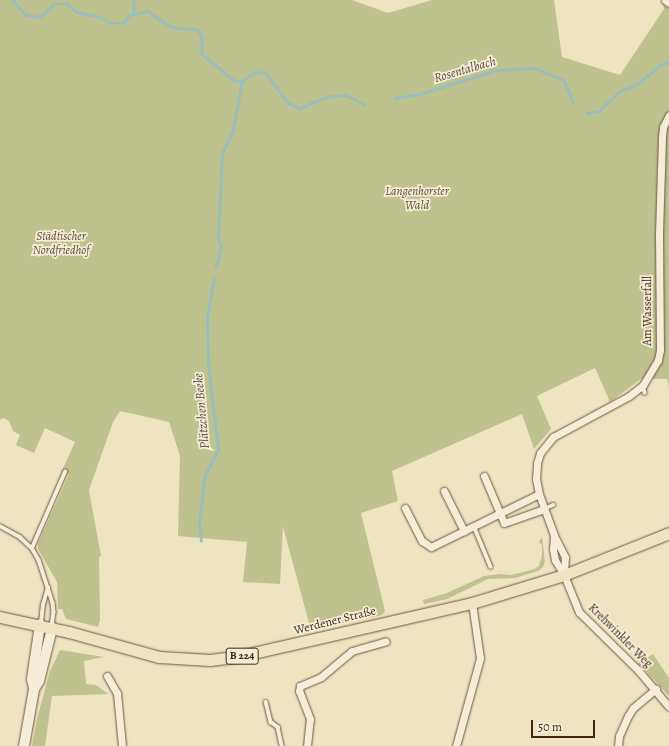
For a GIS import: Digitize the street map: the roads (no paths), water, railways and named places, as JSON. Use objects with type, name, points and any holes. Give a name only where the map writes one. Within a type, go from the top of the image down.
[{"type":"main road","name":"Werdener Straße","points":[[0,617],[46,627],[159,657],[210,660],[236,657],[278,649],[472,603],[564,575],[669,533]]},
{"type":"main road","points":[[24,746],[34,689],[39,681],[46,627]]},
{"type":"street","points":[[666,0],[669,3]]},
{"type":"street","name":"Am Wasserfall","points":[[564,575],[565,557],[554,535],[539,494],[536,479],[537,463],[545,445],[562,431],[644,389],[658,360],[660,350],[659,233],[662,136],[669,115]]},
{"type":"street","points":[[484,476],[501,512],[504,523],[544,509]]},
{"type":"street","points":[[444,491],[464,531]]},
{"type":"street","points":[[405,508],[422,541],[432,547],[539,494]]},
{"type":"street","name":"Am Wasserfall","points":[[554,535],[553,549],[555,560],[564,575]]},
{"type":"street","name":"Krehwinkler Weg","points":[[564,575],[579,612],[656,689],[669,706]]},
{"type":"street","points":[[456,746],[480,658],[472,603]]},
{"type":"street","points":[[307,746],[310,719],[299,690],[300,686],[322,677],[352,651],[386,641]]},
{"type":"street","points":[[107,676],[117,693],[122,746]]},
{"type":"street","points":[[618,746],[619,736],[633,708],[656,689]]},
{"type":"lane","points":[[32,548],[65,472]]},
{"type":"lane","points":[[544,509],[553,505]]},
{"type":"lane","points":[[0,526],[20,537],[32,548],[42,567],[54,612],[46,627]]},
{"type":"lane","points":[[474,526],[491,567]]},
{"type":"lane","points":[[46,627],[43,605],[48,587]]},
{"type":"lane","points":[[266,702],[271,722],[278,727],[282,746]]},
{"type":"waterway","name":"Rosentalbach","points":[[13,0],[26,15],[40,17],[54,4],[67,4],[77,12],[100,17],[111,23],[124,23],[129,15],[148,11],[171,27],[198,30],[202,37],[202,54],[235,81],[242,81],[254,73],[265,72],[288,103],[300,108],[326,97],[346,95],[364,104]]},
{"type":"waterway","points":[[134,0],[134,14]]},
{"type":"waterway","name":"Rosentalbach","points":[[587,113],[599,111],[621,90],[636,85],[661,65],[669,62]]},
{"type":"waterway","name":"Rosentalbach","points":[[395,98],[420,94],[496,70],[534,68],[564,80],[573,101]]},
{"type":"waterway","name":"Plätzchen Beeke","points":[[215,267],[221,247],[218,238],[222,153],[233,130],[242,81]]},
{"type":"waterway","name":"Plätzchen Beeke","points":[[201,541],[199,521],[205,475],[218,450],[208,364],[207,318],[214,279]]},
{"type":"park label","name":"Langenhorster Wald","points":[[417,199]]},
{"type":"park label","name":"Städtischer Nordfriedhof","points":[[61,244]]}]
